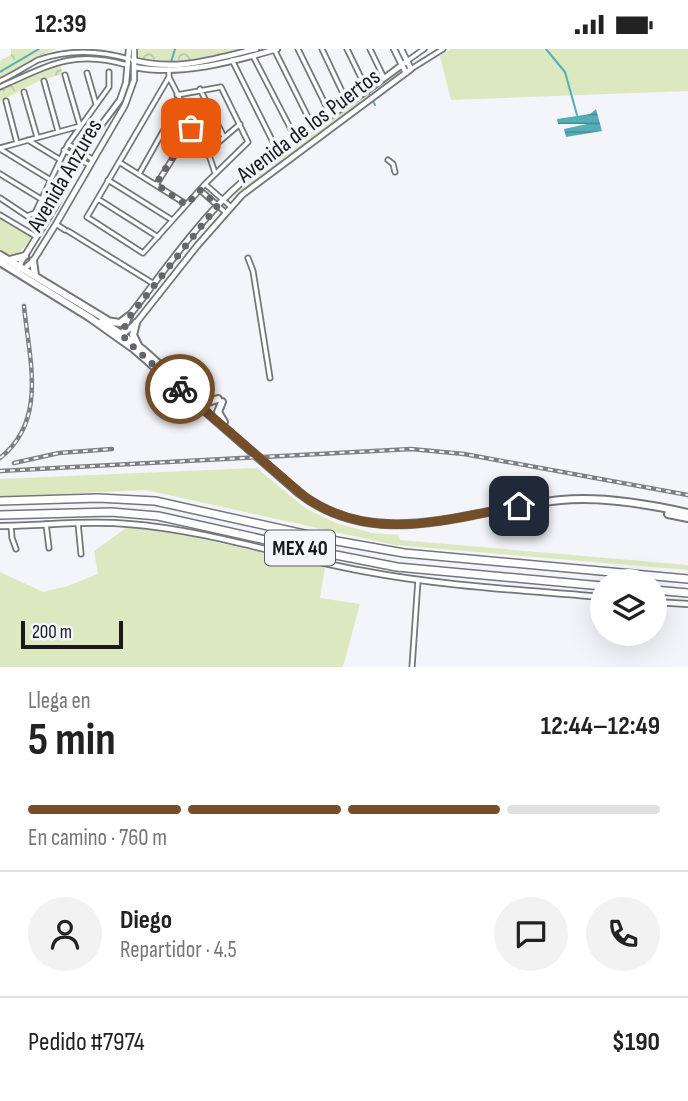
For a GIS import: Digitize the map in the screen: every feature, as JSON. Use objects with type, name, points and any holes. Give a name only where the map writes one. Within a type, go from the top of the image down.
[{"type":"highway","name":"MEX 40","points":[[0,501],[98,498],[146,500],[340,542],[404,553],[688,579]]},
{"type":"highway","name":"MEX 40","points":[[0,515],[111,512],[151,515],[397,566],[590,585]]},
{"type":"highway","points":[[667,591],[688,593]]},
{"type":"main road","points":[[2,259],[25,256]]},
{"type":"main road","points":[[2,259],[36,276],[111,323]]},
{"type":"main road","points":[[2,259],[45,289],[90,315],[134,349],[305,497],[333,513],[372,524],[393,526],[564,499],[598,500],[687,516]]},
{"type":"main road","points":[[33,261],[36,276]]},
{"type":"main road","points":[[21,269],[45,289]]},
{"type":"main road","points":[[21,269],[142,349],[312,499],[333,511],[372,524]]},
{"type":"main road","points":[[79,302],[90,315],[111,323],[120,323],[130,316]]},
{"type":"main road","points":[[136,323],[133,335],[142,349]]},
{"type":"main road","points":[[122,335],[152,365]]},
{"type":"main road","points":[[196,397],[208,401],[220,400],[218,412],[224,422]]},
{"type":"street","points":[[0,87],[39,60],[89,49],[132,59],[169,72],[275,49],[314,129]]},
{"type":"street","name":"Avenida Anzures","points":[[21,269],[33,261],[119,115],[132,88],[131,49]]},
{"type":"street","points":[[299,49],[331,117]]},
{"type":"street","points":[[322,49],[348,104]]},
{"type":"street","points":[[347,49],[367,90]]},
{"type":"street","points":[[370,49],[384,78]]},
{"type":"street","points":[[394,49],[406,74]]},
{"type":"street","points":[[401,49],[411,69]]},
{"type":"street","name":"Avenida de los Puertos","points":[[122,335],[130,316],[223,200],[296,141],[424,49]]},
{"type":"street","name":"Avenida de los Puertos","points":[[122,335],[136,323],[230,207],[255,185],[411,69],[443,49]]},
{"type":"street","points":[[64,54],[93,54],[132,66],[169,72],[232,60],[254,52]]},
{"type":"street","points":[[254,52],[296,141]]},
{"type":"street","points":[[232,60],[279,154]]},
{"type":"street","name":"Avenida Anzures","points":[[21,269],[25,256],[55,207],[80,152],[124,92],[132,66]]},
{"type":"street","points":[[0,198],[30,216],[35,213],[64,150],[109,87],[109,72]]},
{"type":"street","points":[[169,72],[177,95],[215,174]]},
{"type":"street","points":[[169,72],[87,217],[144,253],[205,184],[247,145],[247,139],[221,87],[177,95]]},
{"type":"street","points":[[87,73],[96,106]]},
{"type":"street","points":[[65,75],[80,126]]},
{"type":"street","points":[[0,81],[10,80]]},
{"type":"street","points":[[44,81],[58,131]]},
{"type":"street","points":[[200,89],[224,137]]},
{"type":"street","points":[[24,92],[37,137]]},
{"type":"street","points":[[6,101],[17,143]]},
{"type":"street","points":[[139,174],[180,101]]},
{"type":"street","points":[[112,111],[119,115]]},
{"type":"street","points":[[206,152],[240,124]]},
{"type":"street","points":[[0,149],[80,126]]},
{"type":"street","points":[[156,184],[193,126]]},
{"type":"street","points":[[28,140],[59,159]]},
{"type":"street","points":[[68,144],[92,159]]},
{"type":"street","points":[[0,149],[50,179]]},
{"type":"street","points":[[64,150],[89,165]]},
{"type":"street","points":[[388,160],[393,164],[395,172]]},
{"type":"street","points":[[119,162],[186,205]]},
{"type":"street","points":[[0,174],[41,199]]},
{"type":"street","points":[[108,180],[172,221]]},
{"type":"street","points":[[205,184],[230,207]]},
{"type":"street","points":[[200,190],[225,212]]},
{"type":"street","points":[[98,199],[158,237]]},
{"type":"street","points":[[55,207],[63,211]]},
{"type":"street","points":[[0,215],[38,237]]},
{"type":"street","points":[[56,224],[154,284]]},
{"type":"street","points":[[25,256],[33,261]]},
{"type":"street","points":[[248,258],[253,271],[270,377]]},
{"type":"street","points":[[169,265],[177,272]]},
{"type":"street","points":[[78,523],[81,554]]},
{"type":"street","points":[[0,526],[78,523],[145,525],[349,569],[418,580],[590,596]]},
{"type":"street","points":[[46,524],[49,548]]},
{"type":"street","points":[[11,526],[16,549]]},
{"type":"street","points":[[412,667],[418,580]]},
{"type":"street","points":[[667,603],[688,604]]},
{"type":"green space","points":[[11,49],[56,49],[0,78],[0,61],[11,55]]},
{"type":"green space","points":[[136,49],[240,49],[190,60],[164,62],[139,58]]},
{"type":"green space","points":[[451,49],[688,49],[688,91],[451,100],[440,56]]},
{"type":"green space","points":[[58,59],[63,74],[39,81],[0,101],[0,90]]},
{"type":"green space","points":[[401,69],[388,79],[382,88],[230,199],[272,161]]},
{"type":"green space","points":[[0,217],[33,237],[17,255],[9,255],[0,249]]},
{"type":"green space","points":[[257,468],[305,508],[336,523],[372,533],[399,535],[400,540],[688,565],[688,570],[394,545],[146,490],[0,497],[0,479]]},
{"type":"green space","points":[[129,526],[198,538],[325,567],[320,598],[360,604],[343,667],[0,667],[0,572],[43,592],[68,586],[98,574],[94,551]]},
{"type":"water","points":[[596,109],[602,131],[566,137],[564,129],[587,124],[558,124],[557,119],[590,114]]},
{"type":"waterway","points":[[0,72],[39,49]]},
{"type":"waterway","points":[[171,62],[175,49]]},
{"type":"waterway","points":[[546,49],[565,72],[577,115]]},
{"type":"waterway","points":[[367,90],[375,105]]},
{"type":"railway","points":[[0,458],[15,443],[25,426],[30,407],[31,367],[24,306]]},
{"type":"railway","points":[[14,463],[59,453],[112,449]]},
{"type":"railway","points":[[0,471],[411,449],[464,454],[688,495]]},
{"type":"way so far","points":[[180,389],[126,340],[122,333],[130,316],[218,205],[200,190],[186,205],[156,184],[191,128]]},
{"type":"route","points":[[180,389],[305,497],[324,509],[352,520],[393,526],[519,506]]}]
